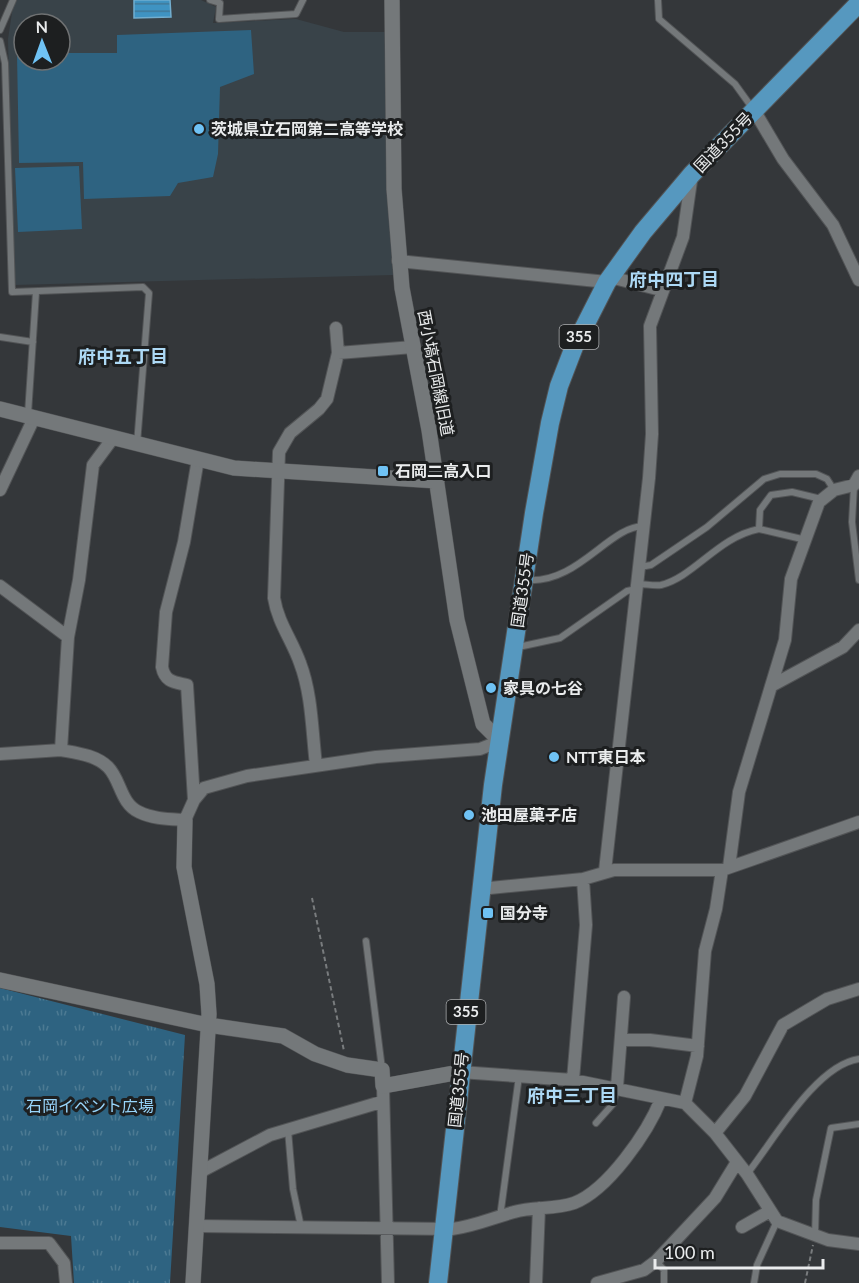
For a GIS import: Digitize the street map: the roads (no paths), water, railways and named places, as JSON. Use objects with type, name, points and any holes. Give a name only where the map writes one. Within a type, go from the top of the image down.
[{"type":"highway","name":"国道355号","points":[[438,1283],[480,889],[544,450],[559,386],[574,347],[609,279],[643,232],[692,174],[851,12]]},
{"type":"street","name":"西小塙石岡線旧道","points":[[392,0],[394,189],[398,261],[437,481],[457,620],[476,702],[487,731],[500,741]]},
{"type":"street","points":[[754,111],[783,159],[833,225],[859,280]]},
{"type":"street","points":[[605,872],[638,586],[652,434],[650,326],[661,290],[683,237],[692,174]]},
{"type":"street","points":[[398,261],[609,279],[661,290]]},
{"type":"street","points":[[316,765],[305,681],[296,654],[276,615],[274,598],[278,460],[283,443],[290,434],[327,399],[338,353],[336,328]]},
{"type":"street","points":[[338,353],[413,347]]},
{"type":"street","points":[[0,409],[234,468],[437,481]]},
{"type":"street","points":[[0,490],[31,417]]},
{"type":"street","points":[[61,750],[68,637],[79,580],[93,465],[113,438]]},
{"type":"street","points":[[194,800],[187,685],[169,681],[164,676],[162,667],[166,612],[184,542],[198,459]]},
{"type":"street","points":[[685,1103],[698,1046],[705,951],[726,868],[739,792],[788,620],[788,588],[822,499],[834,490],[857,482]]},
{"type":"street","points":[[0,586],[68,637]]},
{"type":"street","points":[[771,686],[843,647],[859,630]]},
{"type":"street","points":[[193,1283],[208,1025],[207,984],[184,867],[185,820],[194,800],[204,788],[221,783],[316,765],[376,757],[480,749],[500,741]]},
{"type":"street","points":[[0,754],[61,750],[83,754],[109,768],[128,804],[138,812],[158,818],[185,820]]},
{"type":"street","points":[[480,889],[584,879],[605,872],[726,868],[859,822]]},
{"type":"street","points":[[573,1080],[586,925],[584,879]]},
{"type":"street","points":[[0,980],[208,1025],[283,1036],[315,1054],[382,1078],[460,1072],[573,1080],[617,1087],[685,1103],[715,1133],[738,1162],[774,1216],[815,1237],[859,1244]]},
{"type":"street","points":[[715,1133],[745,1096],[783,1025],[827,999],[859,989]]},
{"type":"street","points":[[617,1087],[624,997]]},
{"type":"street","points":[[622,1040],[650,1040],[698,1046]]},
{"type":"street","points":[[382,1078],[388,1283]]},
{"type":"street","points":[[197,1226],[442,1229],[480,1225],[516,1211],[572,1204],[584,1198],[631,1154],[661,1099]]},
{"type":"street","points":[[200,1172],[248,1146],[288,1129],[381,1102]]},
{"type":"street","points":[[597,1283],[644,1270],[656,1261],[715,1198],[738,1162]]},
{"type":"street","points":[[536,1283],[539,1208]]},
{"type":"street","points":[[742,1227],[774,1216]]},
{"type":"street","points":[[0,1243],[50,1243],[64,1263],[66,1283]]},
{"type":"lane","points":[[0,30],[12,0]]},
{"type":"lane","points":[[210,0],[219,3],[219,19],[296,14],[303,0]]},
{"type":"lane","points":[[658,0],[659,19],[735,84],[754,111]]},
{"type":"lane","points":[[0,41],[5,63],[12,292],[143,287],[149,293],[137,444]]},
{"type":"lane","points":[[31,417],[36,292]]},
{"type":"lane","points":[[0,337],[33,342]]},
{"type":"lane","points":[[640,567],[651,565],[707,527],[764,479],[780,474],[816,474],[827,479],[834,490]]},
{"type":"lane","points":[[857,482],[852,522],[859,580]]},
{"type":"lane","points":[[759,529],[760,510],[771,495],[792,492],[822,499]]},
{"type":"lane","points":[[524,580],[544,580],[566,573],[630,529],[644,526]]},
{"type":"lane","points":[[523,646],[560,638],[627,591],[638,586],[660,585],[673,580],[723,543],[759,529],[807,540]]},
{"type":"lane","points":[[366,942],[382,1078]]},
{"type":"lane","points":[[747,1174],[818,1081],[839,1065],[859,1059]]},
{"type":"lane","points":[[500,1217],[519,1076]]},
{"type":"lane","points":[[596,1123],[613,1104],[617,1087]]},
{"type":"lane","points":[[815,1237],[816,1200],[831,1128],[859,1124]]},
{"type":"lane","points":[[288,1129],[293,1189],[301,1228]]},
{"type":"lane","points":[[754,1283],[757,1265],[774,1216]]},
{"type":"lane","points":[[656,1261],[664,1270],[664,1283]]},
{"type":"place","name":"茨城県立石岡第二高等学校","points":[[199,129]]},
{"type":"place","name":"石岡二高入口","points":[[383,471]]},
{"type":"place","name":"家具の七谷","points":[[491,688]]},
{"type":"place","name":"NTT東日本","points":[[554,757]]},
{"type":"place","name":"池田屋菓子店","points":[[469,815]]},
{"type":"place","name":"国分寺","points":[[488,913]]},
{"type":"district","name":"府中四丁目","points":[[674,280]]},
{"type":"district","name":"府中五丁目","points":[[123,357]]},
{"type":"district","name":"府中三丁目","points":[[572,1096]]},
{"type":"park label","name":"石岡イベント広場","points":[[90,1106]]}]
